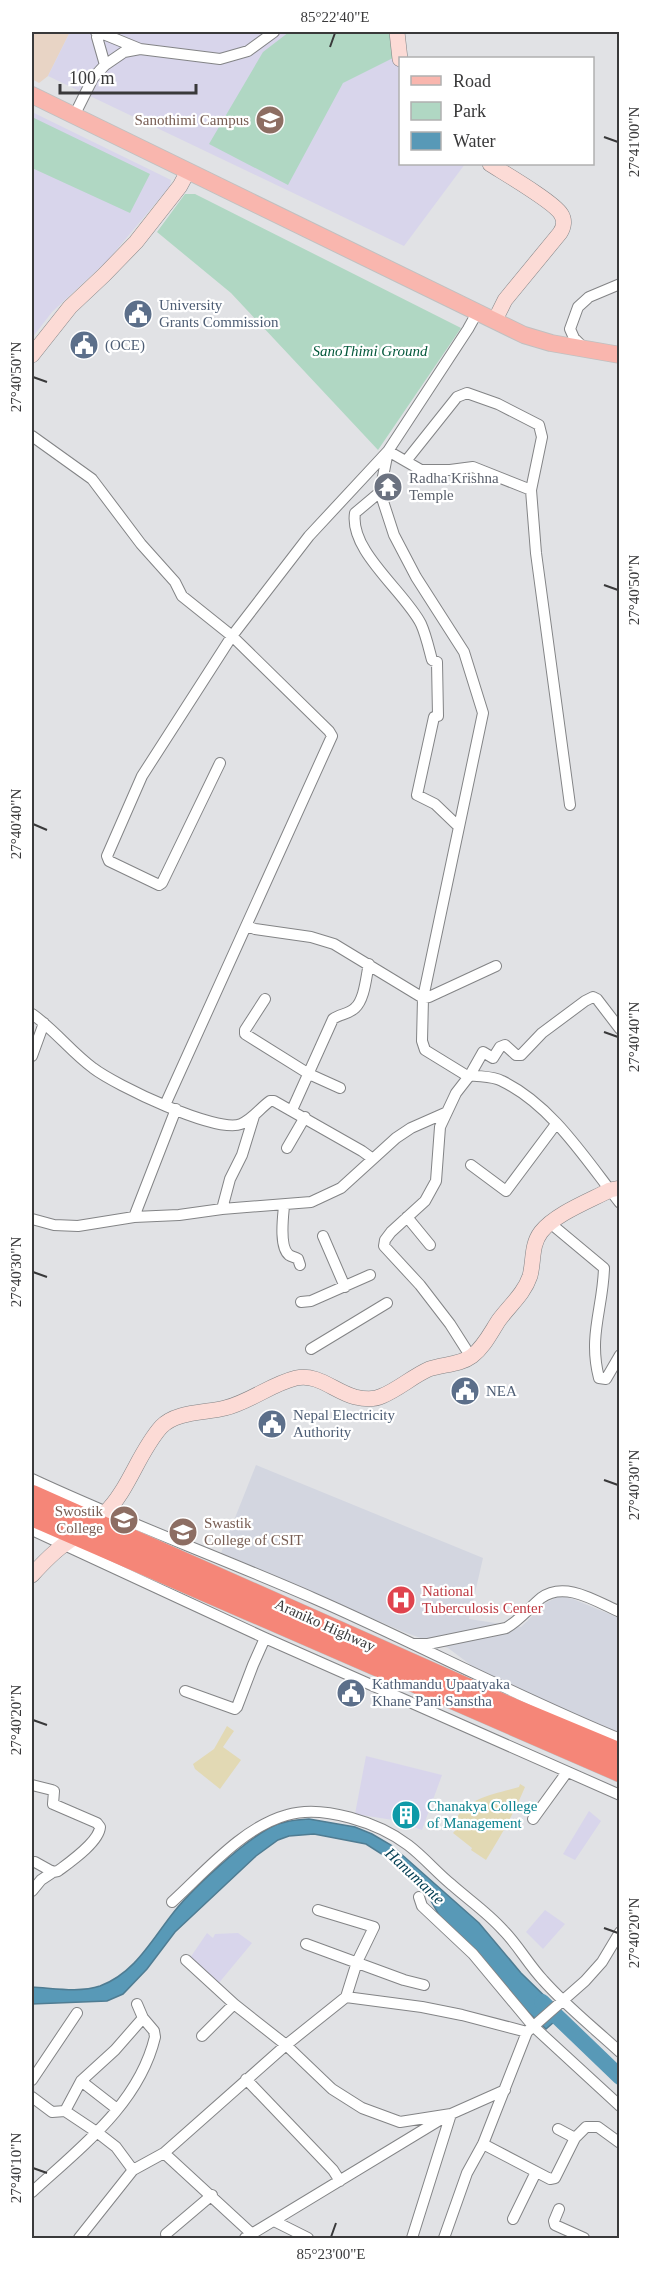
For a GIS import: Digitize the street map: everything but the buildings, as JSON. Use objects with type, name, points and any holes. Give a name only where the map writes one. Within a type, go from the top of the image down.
[{"type":"highway","name":"Araniko Highway","points":[[32,1495],[101,1518],[501,1703],[620,1753]]},
{"type":"highway","name":"Araniko Highway","points":[[32,1516],[70,1540],[620,1772]]},
{"type":"main road","points":[[397,32],[400,57]]},
{"type":"main road","points":[[32,95],[524,335],[552,343],[620,355]]},
{"type":"main road","points":[[490,165],[559,211],[564,220],[560,233],[505,300],[495,320]]},
{"type":"main road","points":[[32,356],[70,307],[136,242],[180,186],[188,171]]},
{"type":"main road","points":[[32,1575],[49,1556],[101,1518],[117,1500],[156,1434],[171,1420],[226,1408],[297,1378],[316,1379],[344,1394],[373,1399],[382,1397],[426,1371],[438,1366],[461,1362],[471,1357],[481,1348],[501,1317],[525,1287],[539,1234],[550,1222],[616,1194]]},
{"type":"street","points":[[105,65],[97,33],[140,49],[220,59],[248,51],[274,32]]},
{"type":"street","points":[[74,116],[93,78],[105,65],[124,52],[140,49]]},
{"type":"street","points":[[552,343],[570,329],[574,314],[583,301],[620,284]]},
{"type":"street","points":[[220,763],[162,884],[159,885],[109,861],[107,856],[142,776],[232,636],[309,536],[388,451],[468,330],[478,311]]},
{"type":"street","points":[[570,329],[573,338],[587,350]]},
{"type":"street","points":[[406,461],[457,397],[467,393],[498,404],[539,425],[542,437],[531,490],[536,553],[570,805]]},
{"type":"street","points":[[32,436],[92,479],[141,544],[175,582],[182,596],[232,636],[332,736],[165,1105]]},
{"type":"street","points":[[388,451],[421,470],[473,467],[531,490]]},
{"type":"street","points":[[388,451],[380,492],[394,535],[416,577],[464,652],[483,713],[423,998],[422,1041],[425,1050],[469,1076],[499,1079],[538,1106],[616,1194]]},
{"type":"street","points":[[380,492],[355,513],[353,524],[365,549],[421,624],[432,660],[437,662],[438,716],[434,717],[417,795],[435,804],[459,827]]},
{"type":"street","points":[[246,926],[311,937],[334,944],[423,998],[496,966]]},
{"type":"street","points":[[292,1110],[333,1019],[340,1013],[349,1012],[360,1002],[369,964]]},
{"type":"street","points":[[471,1357],[450,1324],[420,1285],[384,1246],[385,1240],[425,1201],[436,1181],[440,1127],[445,1113],[483,1052],[493,1058],[500,1047],[505,1045],[516,1055],[521,1055],[542,1033],[593,997],[620,1029]]},
{"type":"street","points":[[265,999],[245,1029],[245,1034],[309,1074],[340,1088]]},
{"type":"street","points":[[32,1014],[93,1068],[131,1091],[226,1125],[241,1124],[254,1116],[270,1101],[274,1101],[362,1151],[373,1160]]},
{"type":"street","points":[[32,1056],[44,1023]]},
{"type":"street","points":[[134,1217],[176,1109]]},
{"type":"street","points":[[32,1219],[54,1226],[67,1226],[134,1217],[179,1215],[311,1202],[341,1188],[396,1138],[411,1128],[445,1113]]},
{"type":"street","points":[[222,1209],[230,1179],[242,1155],[254,1116]]},
{"type":"street","points":[[287,1148],[304,1117]]},
{"type":"street","points":[[471,1165],[506,1191],[556,1124]]},
{"type":"street","points":[[284,1206],[283,1236],[286,1249],[289,1255],[298,1259],[300,1265]]},
{"type":"street","points":[[407,1217],[430,1245]]},
{"type":"street","points":[[550,1222],[604,1268],[595,1330],[596,1365],[599,1378],[606,1379],[620,1354]]},
{"type":"street","points":[[323,1236],[345,1287]]},
{"type":"street","points":[[301,1302],[311,1301],[370,1275]]},
{"type":"street","points":[[310,1349],[387,1303]]},
{"type":"street","points":[[32,1479],[101,1518],[312,1598],[483,1679],[620,1738]]},
{"type":"street","points":[[32,1530],[70,1540],[266,1638],[620,1796]]},
{"type":"street","points":[[411,1644],[428,1644],[506,1628],[542,1598],[556,1591],[573,1592],[620,1612]]},
{"type":"street","points":[[185,1691],[235,1709],[266,1638]]},
{"type":"street","points":[[533,1819],[567,1772]]},
{"type":"street","points":[[32,1785],[54,1791],[53,1804],[97,1823],[100,1827],[98,1836],[92,1843],[58,1871],[41,1880],[32,1891]]},
{"type":"street","points":[[172,1902],[246,1834],[265,1823],[289,1814],[315,1812],[345,1817],[380,1829],[401,1840],[419,1854],[505,1931],[560,2003],[620,2052]]},
{"type":"street","points":[[35,1862],[53,1872]]},
{"type":"street","points":[[419,1897],[422,1906],[473,1954],[532,2027],[620,2106]]},
{"type":"street","points":[[79,2238],[133,2170],[164,2153],[285,2045],[346,1997],[357,1962],[374,1927],[318,1910]]},
{"type":"street","points":[[444,2238],[467,2173],[483,2144],[532,2027],[602,1962],[620,1932]]},
{"type":"street","points":[[306,1944],[404,1980],[424,1985]]},
{"type":"street","points":[[186,1959],[332,2089],[362,2108],[400,2122],[451,2114]]},
{"type":"street","points":[[346,1997],[432,2008],[532,2027]]},
{"type":"street","points":[[32,2192],[98,2133],[126,2100],[143,2070],[154,2041],[154,2031],[143,2019],[137,2004]]},
{"type":"street","points":[[202,2036],[234,2004]]},
{"type":"street","points":[[32,2080],[76,2013]]},
{"type":"street","points":[[65,2111],[81,2081],[116,2050],[143,2019]]},
{"type":"street","points":[[246,2079],[315,2150],[340,2181]]},
{"type":"street","points":[[81,2081],[117,2109]]},
{"type":"street","points":[[164,2153],[212,2195],[248,2236],[451,2114],[505,2090]]},
{"type":"street","points":[[32,2097],[52,2112],[65,2111],[98,2133],[116,2147],[133,2170]]},
{"type":"street","points":[[412,2238],[451,2114]]},
{"type":"street","points":[[483,2144],[550,2179],[555,2178],[575,2138],[586,2127],[598,2127],[620,2143]]},
{"type":"street","points":[[558,2129],[575,2138]]},
{"type":"street","points":[[513,2219],[536,2172]]},
{"type":"street","points":[[166,2234],[212,2195]]},
{"type":"street","points":[[559,2209],[554,2220],[555,2225],[584,2238]]},
{"type":"street","points":[[274,2221],[306,2238]]},
{"type":"shaded area","points":[[32,32],[70,32],[48,76],[39,83],[32,79]]},
{"type":"shaded area","name":"Sanothimi Campus","points":[[70,32],[394,32],[400,57],[399,165],[464,165],[404,246],[48,76]]},
{"type":"shaded area","points":[[32,112],[171,180],[170,186],[108,260],[52,312],[32,338]]},
{"type":"shaded area","name":"National Tuberculosis Center","points":[[256,1465],[483,1558],[469,1619],[521,1627],[546,1603],[559,1596],[573,1599],[619,1618],[619,1734],[495,1683],[448,1648],[404,1632],[221,1553]]},
{"type":"shaded area","points":[[366,1756],[442,1775],[422,1830],[393,1820],[355,1814]]},
{"type":"shaded area","points":[[589,1811],[601,1821],[575,1860],[563,1854]]},
{"type":"shaded area","points":[[545,1910],[565,1924],[543,1949],[526,1932]]},
{"type":"shaded area","points":[[207,1933],[213,1938],[215,1934],[238,1933],[252,1943],[218,1984],[190,1958]]},
{"type":"green space","points":[[289,32],[391,32],[397,56],[343,83],[288,185],[209,144],[263,52]]},
{"type":"green space","points":[[32,117],[150,174],[130,213],[32,168]]},
{"type":"green space","name":"SanoThimi Ground","points":[[185,194],[195,194],[461,328],[378,450],[231,293],[157,232]]},
{"type":"sand","points":[[227,1726],[234,1731],[223,1747],[241,1760],[220,1789],[195,1769],[193,1764],[214,1749]]},
{"type":"sand","points":[[520,1784],[525,1787],[521,1797],[486,1860],[453,1833],[459,1826],[455,1822],[459,1814],[473,1802],[519,1787]]},
{"type":"water","points":[[309,1819],[355,1827],[391,1845],[479,1923],[521,1973],[563,2014],[546,2029],[513,1998],[439,1915],[427,1894],[388,1858],[366,1844],[314,1834],[289,1836],[278,1840],[256,1856],[175,1932],[147,1969],[123,1994],[107,2001],[32,2004],[32,1987],[83,1989],[112,1981],[140,1957],[179,1906],[230,1856],[269,1828],[289,1821]]},
{"type":"waterway","name":"Hanumante","points":[[542,2002],[620,2077]]},
{"type":"place","name":"Sanothimi Campus","points":[[270,120]]},
{"type":"place","name":"University Grants Commission","points":[[138,314]]},
{"type":"place","name":"(OCE)","points":[[84,345]]},
{"type":"place","name":"Radha Krishna Temple","points":[[388,487]]},
{"type":"place","name":"NEA","points":[[465,1391]]},
{"type":"place","name":"Nepal Electricity Authority","points":[[272,1424]]},
{"type":"place","name":"Swostik College","points":[[124,1520]]},
{"type":"place","name":"Swastik College of CSIT","points":[[183,1532]]},
{"type":"place","name":"National Tuberculosis Center","points":[[401,1600]]},
{"type":"place","name":"Kathmandu Upaatyaka Khane Pani Sanstha","points":[[351,1693]]},
{"type":"place","name":"Chanakya College of Management","points":[[406,1815]]}]
